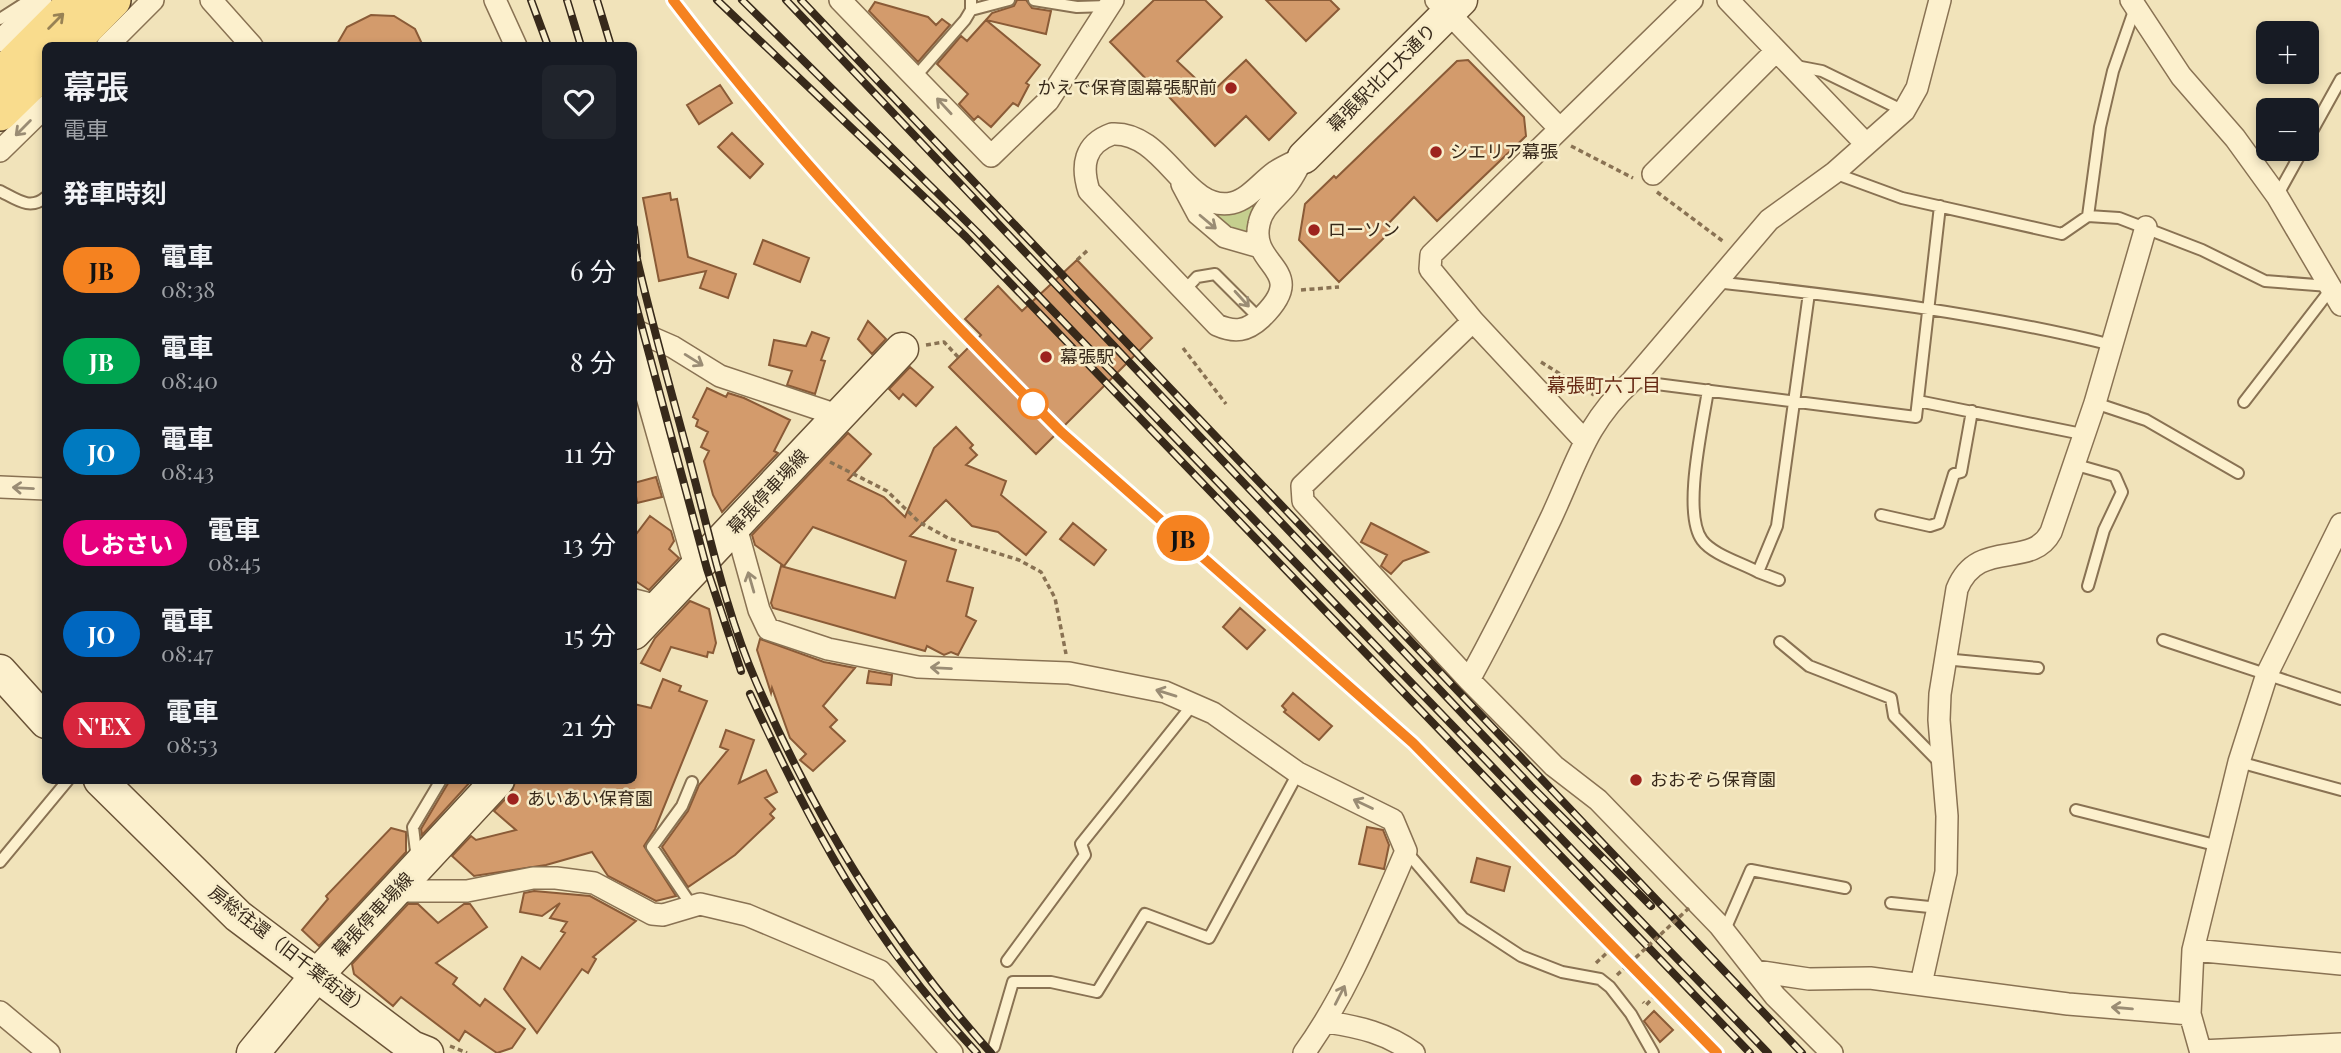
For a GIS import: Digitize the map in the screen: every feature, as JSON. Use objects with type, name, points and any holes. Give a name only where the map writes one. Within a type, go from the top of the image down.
[{"type":"main road","points":[[0,77],[77,0]]},
{"type":"main road","points":[[72,42],[113,0]]},
{"type":"main road","name":"幕張駅北口大通り","points":[[1304,157],[1448,4]]},
{"type":"main road","points":[[0,113],[42,72]]},
{"type":"main road","name":"幕張停車場線","points":[[637,626],[646,603],[695,566],[736,527],[902,349]]},
{"type":"main road","points":[[0,671],[42,718]]},
{"type":"main road","name":"房総往還（旧千葉街道）","points":[[104,784],[238,916],[412,1047],[427,1053]]},
{"type":"main road","name":"幕張停車場線","points":[[253,1053],[317,975],[494,784]]},
{"type":"street","points":[[111,42],[153,0]]},
{"type":"street","points":[[211,0],[245,42]]},
{"type":"street","points":[[495,0],[514,42]]},
{"type":"street","points":[[840,0],[991,156],[1048,101],[1110,3]]},
{"type":"street","points":[[1584,440],[1474,321],[1430,269],[1431,255],[1692,0]]},
{"type":"street","points":[[1728,0],[1866,144]]},
{"type":"street","points":[[1469,680],[1513,599],[1584,440],[1607,403],[1632,381],[1769,220],[1834,173],[1904,111],[1917,88],[1940,0]]},
{"type":"street","points":[[2133,3],[2181,76],[2235,138],[2277,196],[2334,293]]},
{"type":"street","points":[[0,41],[37,4]]},
{"type":"street","points":[[1448,4],[1560,129]]},
{"type":"street","points":[[1653,174],[1783,58]]},
{"type":"street","points":[[0,151],[42,110]]},
{"type":"street","points":[[1122,134],[1148,144],[1198,194],[1220,204],[1233,203],[1244,198],[1276,172],[1304,157],[1259,223],[1260,247],[1282,278],[1282,287],[1274,306],[1252,326],[1239,331],[1217,326],[1183,292],[1089,191],[1083,165],[1094,144],[1102,138],[1122,134]]},
{"type":"street","points":[[1177,173],[1198,215],[1225,237],[1260,247]]},
{"type":"street","points":[[1921,984],[1946,872],[1947,828],[1939,720],[1944,659],[1957,589],[1964,575],[1981,560],[2032,549],[2047,541],[2095,403],[2146,227]]},
{"type":"street","points":[[1474,321],[1303,486],[1303,501],[1469,680],[1554,766],[1598,800],[1724,932],[1775,996],[1832,1053]]},
{"type":"street","points":[[637,331],[673,347],[720,376],[838,415]]},
{"type":"street","points":[[637,362],[695,566]]},
{"type":"street","points":[[0,487],[42,489]]},
{"type":"street","points":[[2341,524],[2267,674],[2239,762],[2193,950],[2190,1014],[2201,1052],[2341,1044]]},
{"type":"street","points":[[736,527],[759,610],[768,629],[828,649],[918,667],[1069,673],[1165,692],[1213,713],[1298,774],[1392,820],[1406,851],[1326,1022],[1304,1053]]},
{"type":"street","points":[[397,891],[467,891],[533,878],[556,878],[594,883],[652,914],[663,915],[700,904],[747,915],[880,971],[952,1053]]},
{"type":"street","points":[[2193,950],[2341,964]]},
{"type":"street","points":[[1756,971],[1809,979],[1870,978],[2068,1004],[2190,1014]]},
{"type":"street","points":[[0,1012],[49,1053]]},
{"type":"street","points":[[1326,1022],[1371,1029],[1414,1053]]},
{"type":"lane","points":[[916,76],[971,5],[1009,0]]},
{"type":"lane","points":[[1034,0],[1077,6],[1110,3]]},
{"type":"lane","points":[[0,19],[24,3],[37,4]]},
{"type":"lane","points":[[2088,216],[2100,127],[2133,3]]},
{"type":"lane","points":[[1783,58],[1822,71],[1904,111]]},
{"type":"lane","points":[[2319,119],[2341,79]]},
{"type":"lane","points":[[2277,196],[2296,161]]},
{"type":"lane","points":[[1834,173],[1902,198],[2062,234],[2088,216],[2119,218],[2146,227],[2265,281],[2334,293],[2244,402]]},
{"type":"lane","points":[[0,191],[26,205],[42,200]]},
{"type":"lane","points":[[1632,381],[1916,417],[1940,206]]},
{"type":"lane","points":[[1183,292],[1197,277],[1215,274],[1260,319]]},
{"type":"lane","points":[[1716,282],[1810,293],[2048,329],[2112,345]]},
{"type":"lane","points":[[1758,572],[1777,526],[1792,401],[1810,293]]},
{"type":"lane","points":[[1708,390],[1692,513],[1700,538],[1708,547],[1779,580]]},
{"type":"lane","points":[[1918,401],[2082,434]]},
{"type":"lane","points":[[2095,403],[2146,420],[2238,474]]},
{"type":"lane","points":[[1881,515],[1930,526],[1939,523],[1954,474],[1961,472],[1972,411]]},
{"type":"lane","points":[[2073,464],[2115,476],[2122,492],[2104,530],[2088,586]]},
{"type":"lane","points":[[2163,640],[2341,699]]},
{"type":"lane","points":[[1780,642],[1809,666],[1891,698],[1894,716],[1942,766]]},
{"type":"lane","points":[[1944,659],[2038,668]]},
{"type":"lane","points":[[1007,961],[1086,855],[1081,845],[1194,703]]},
{"type":"lane","points":[[2239,762],[2341,790]]},
{"type":"lane","points":[[993,1047],[1013,982],[1051,982],[1097,992],[1145,914],[1209,939],[1298,774]]},
{"type":"lane","points":[[692,782],[682,806],[652,847],[692,906]]},
{"type":"lane","points":[[0,862],[65,784]]},
{"type":"lane","points":[[419,866],[413,827],[439,784]]},
{"type":"lane","points":[[2076,810],[2219,846]]},
{"type":"lane","points":[[1406,851],[1463,918],[1521,957],[1562,972],[1600,979],[1610,987],[1631,1014],[1653,1053]]},
{"type":"lane","points":[[1724,932],[1751,870],[1845,888]]},
{"type":"lane","points":[[1891,903],[1939,908]]},
{"type":"path","points":[[1077,260],[1088,250]]},
{"type":"path","points":[[1301,290],[1339,286]]},
{"type":"path","points":[[902,349],[944,342],[958,358]]},
{"type":"path","points":[[1183,348],[1226,404]]},
{"type":"path","points":[[1506,355],[1538,361],[1607,403]]},
{"type":"path","points":[[809,449],[887,491],[919,522],[948,538],[1019,560],[1041,572],[1055,598],[1069,673]]},
{"type":"path","points":[[1617,975],[1689,908]]},
{"type":"path","points":[[1604,972],[1596,963],[1611,949],[1656,995],[1646,1005],[1636,995]]},
{"type":"green space","points":[[1269,184],[1254,232],[1234,231],[1207,211]]},
{"type":"building","points":[[1017,0],[1026,0],[1032,8],[1051,11],[1046,34],[986,20],[992,13],[1014,6]]},
{"type":"building","points":[[1154,0],[1205,0],[1222,17],[1177,61],[1211,93],[1246,60],[1296,113],[1269,140],[1246,116],[1215,146],[1155,82],[1152,85],[1110,42]]},
{"type":"building","points":[[1266,0],[1330,0],[1339,9],[1306,41]]},
{"type":"building","points":[[875,2],[928,17],[936,25],[942,19],[950,25],[918,62],[869,11]]},
{"type":"building","points":[[371,15],[394,16],[415,29],[421,42],[338,42],[347,27]]},
{"type":"building","points":[[986,20],[1040,65],[1026,83],[1029,85],[1018,106],[1013,103],[991,127],[978,116],[974,120],[959,104],[968,94],[937,64],[961,36],[967,41]]},
{"type":"building","name":"シエリア幕張","points":[[1468,60],[1524,117],[1526,136],[1437,221],[1414,197],[1386,226],[1391,231],[1339,282],[1299,240],[1305,204],[1334,176],[1336,178],[1457,61]]},
{"type":"building","points":[[720,85],[732,103],[699,124],[687,105]]},
{"type":"building","points":[[732,133],[763,164],[750,178],[718,147]]},
{"type":"building","points":[[670,193],[671,200],[677,199],[688,257],[736,274],[728,298],[700,288],[706,271],[659,281],[643,198]]},
{"type":"building","points":[[763,240],[809,258],[800,282],[754,264]]},
{"type":"building","name":"幕張駅","points":[[1077,260],[1152,338],[1036,454],[949,367],[981,335],[965,319],[998,286],[1022,311]]},
{"type":"building","points":[[868,321],[886,339],[872,354],[858,339]]},
{"type":"building","points":[[812,332],[829,338],[821,360],[825,361],[815,394],[787,385],[792,371],[769,365],[774,340],[806,346]]},
{"type":"building","points":[[910,367],[933,387],[916,406],[903,394],[899,399],[889,389]]},
{"type":"building","points":[[707,388],[726,397],[728,393],[744,398],[790,420],[774,451],[778,453],[722,512],[713,495],[704,461],[709,451],[701,447],[708,432],[696,426],[698,420],[693,417]]},
{"type":"building","points":[[956,427],[973,445],[970,448],[977,455],[966,465],[1006,481],[1001,495],[1046,532],[1026,555],[998,532],[972,526],[946,500],[910,536],[956,550],[947,581],[973,588],[966,616],[976,621],[958,655],[951,652],[944,655],[927,646],[925,651],[773,608],[771,603],[781,566],[895,598],[906,561],[813,527],[784,566],[755,545],[752,535],[848,433],[871,454],[848,480],[884,497],[905,517],[934,448]]},
{"type":"building","points":[[656,477],[662,497],[637,503],[637,482]]},
{"type":"building","points":[[650,516],[671,531],[674,541],[669,549],[679,558],[649,590],[637,582],[637,533]]},
{"type":"building","points":[[1073,523],[1106,550],[1094,565],[1060,539]]},
{"type":"building","points":[[1371,523],[1428,552],[1403,561],[1391,574],[1381,566],[1387,555],[1361,542]]},
{"type":"building","points":[[690,601],[709,609],[716,643],[713,653],[708,652],[707,657],[671,647],[660,671],[641,663],[655,638]]},
{"type":"building","points":[[1240,608],[1265,630],[1247,649],[1223,627]]},
{"type":"building","points":[[760,639],[824,662],[855,668],[823,706],[837,720],[830,727],[845,741],[813,771],[800,760],[806,754],[790,738],[772,688],[771,693],[757,650]]},
{"type":"building","points":[[869,671],[892,675],[891,685],[867,683]]},
{"type":"building","points":[[663,679],[681,686],[679,691],[707,701],[655,829],[644,846],[676,896],[656,901],[608,876],[592,852],[546,865],[474,876],[452,856],[471,836],[476,840],[516,830],[494,811],[511,793],[514,784],[637,784],[637,705],[651,708]]},
{"type":"building","points":[[1293,693],[1332,726],[1319,740],[1284,712],[1286,710],[1282,706]]},
{"type":"building","points":[[726,730],[754,740],[739,783],[766,770],[777,792],[765,798],[775,809],[770,814],[774,818],[735,855],[688,887],[662,847],[688,811],[699,785],[728,750],[720,747]]},
{"type":"building","points":[[448,784],[468,784],[422,835],[421,829]]},
{"type":"building","points":[[1367,827],[1383,830],[1389,845],[1384,869],[1359,864]]},
{"type":"building","points":[[391,828],[406,832],[406,852],[319,946],[302,930],[328,899],[326,896]]},
{"type":"building","points":[[1477,858],[1510,867],[1504,891],[1471,882]]},
{"type":"building","points":[[534,891],[590,896],[636,921],[593,957],[596,959],[588,973],[582,969],[537,1033],[504,989],[522,957],[540,969],[565,933],[561,931],[567,922],[550,918],[560,903],[542,916],[520,912],[524,893]]},
{"type":"building","points":[[408,904],[418,904],[438,923],[464,904],[470,904],[487,927],[436,963],[457,978],[453,984],[480,1006],[485,999],[525,1029],[512,1048],[497,1053],[465,1031],[459,1041],[401,997],[393,1006],[354,974],[352,964]]},
{"type":"building","points":[[1654,1011],[1673,1030],[1660,1042],[1644,1021]]},
{"type":"railway","points":[[531,0],[547,42]]},
{"type":"railway","points":[[567,0],[580,42]]},
{"type":"railway","points":[[597,0],[610,42]]},
{"type":"railway","points":[[673,0],[811,168],[909,276],[1061,432],[1413,743],[1717,1053]]},
{"type":"railway","points":[[717,0],[966,237],[1750,1053]]},
{"type":"railway","points":[[742,0],[977,232],[1768,1053]]},
{"type":"railway","points":[[786,0],[1531,786],[1651,906]]},
{"type":"railway","points":[[801,0],[1802,1053]]},
{"type":"railway","points":[[637,258],[721,582],[737,634],[757,684],[805,784],[859,878],[920,967],[991,1053]]},
{"type":"railway","points":[[637,309],[707,569],[741,671]]},
{"type":"railway","points":[[750,694],[798,793],[848,883],[906,969],[977,1053]]},
{"type":"train","name":"JB","points":[[673,0],[739,87],[892,260],[1031,402],[1061,432],[1239,586],[1413,743],[1717,1053]]},
{"type":"place","name":"かえで保育園幕張駅前","points":[[1231,88]]},
{"type":"place","name":"シエリア幕張","points":[[1436,152]]},
{"type":"place","name":"ローソン","points":[[1314,230]]},
{"type":"place","name":"幕張駅","points":[[1046,357]]},
{"type":"place","name":"おおぞら保育園","points":[[1636,780]]},
{"type":"place","name":"あいあい保育園","points":[[513,799]]},
{"type":"district","name":"幕張町六丁目","points":[[1604,385]]}]
